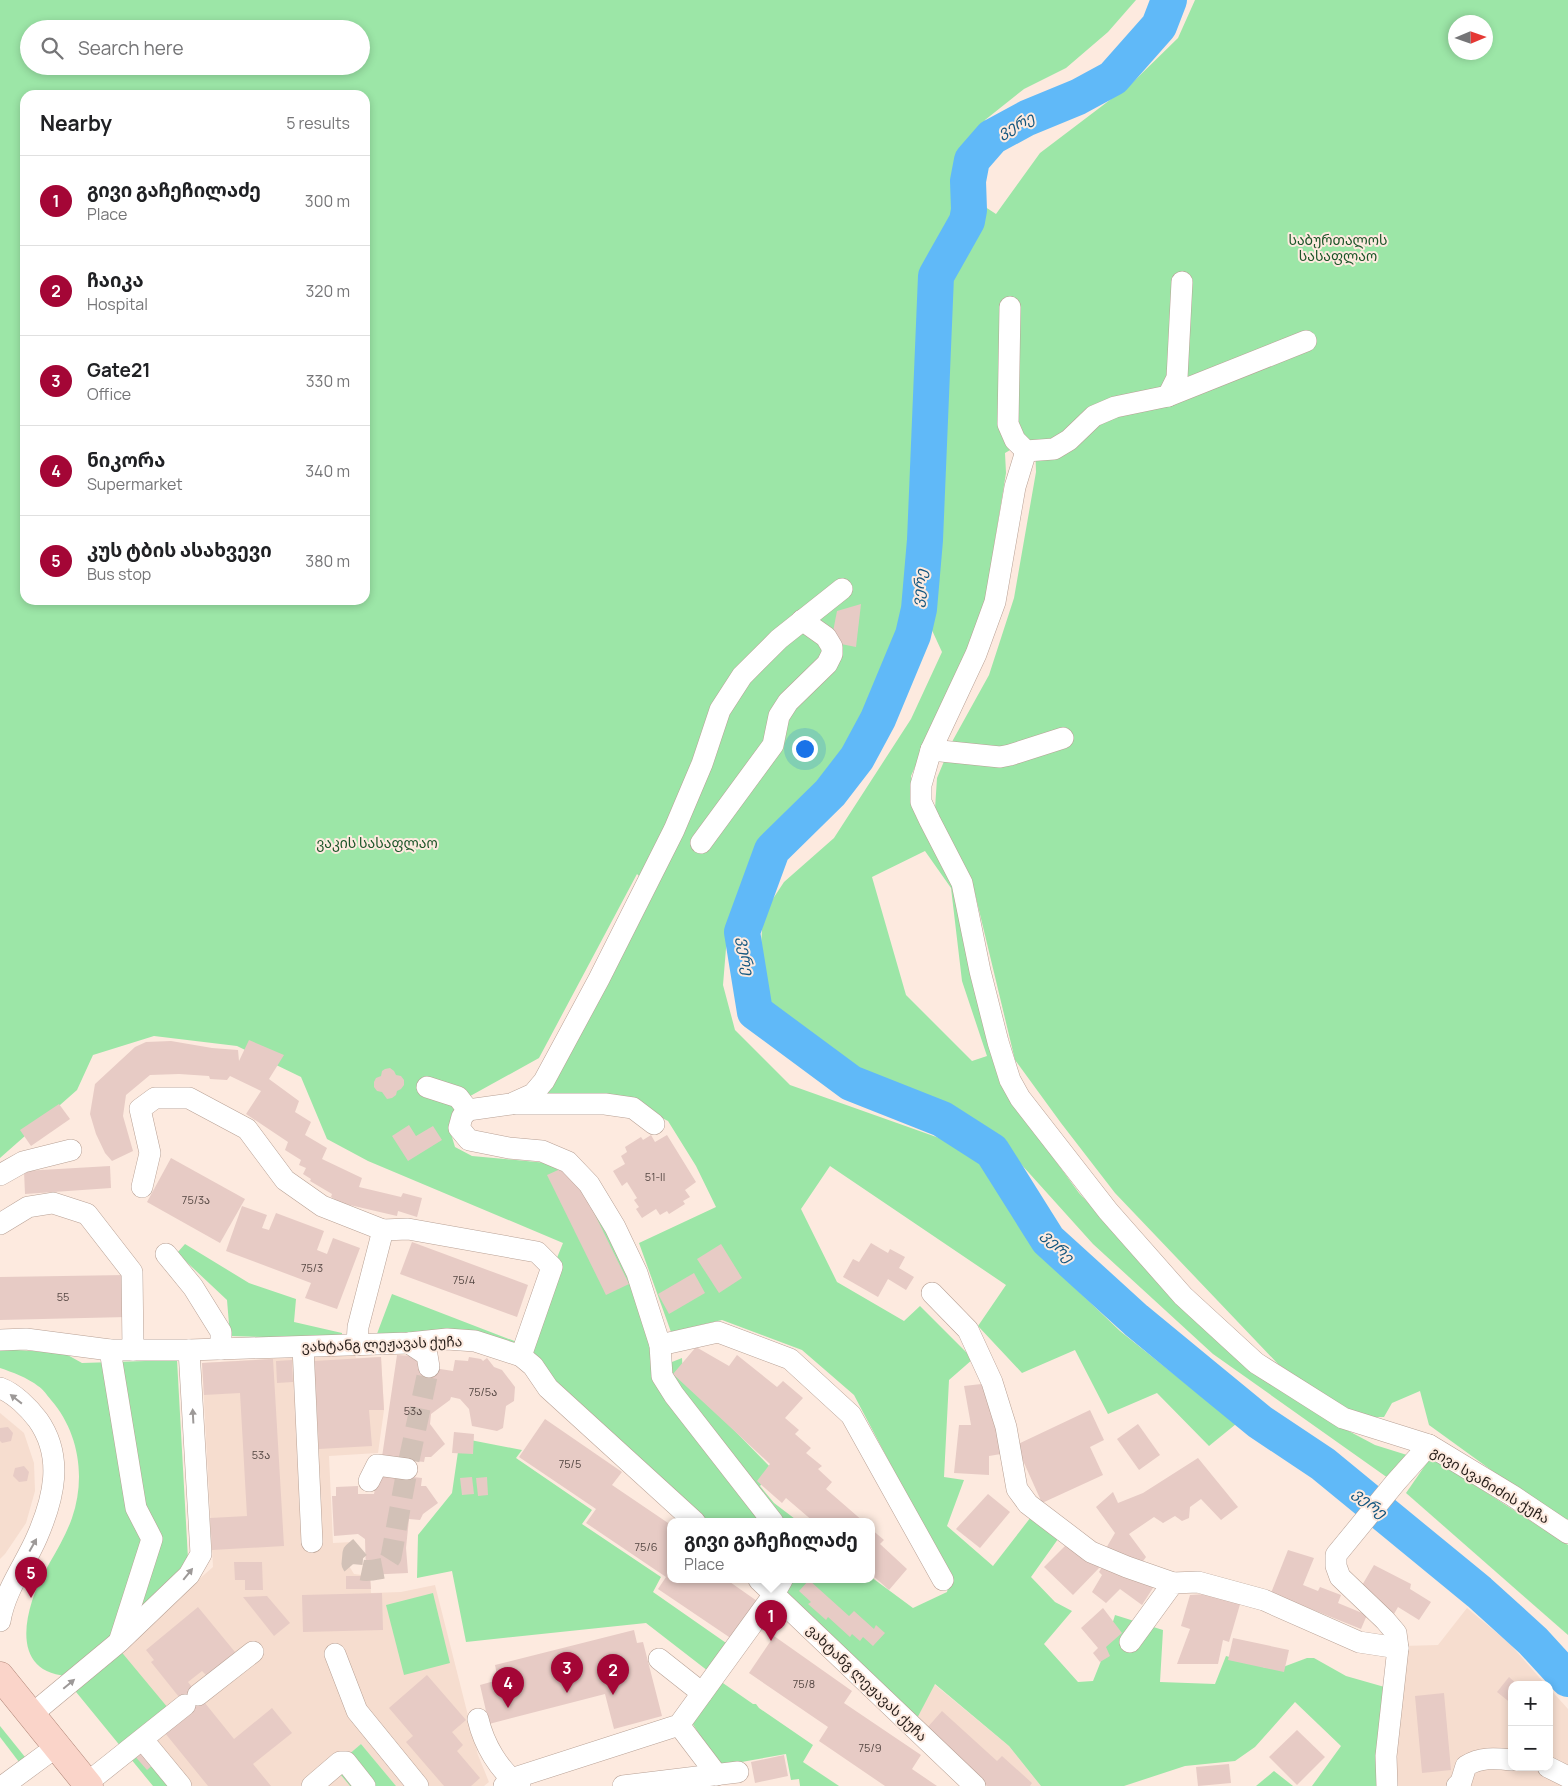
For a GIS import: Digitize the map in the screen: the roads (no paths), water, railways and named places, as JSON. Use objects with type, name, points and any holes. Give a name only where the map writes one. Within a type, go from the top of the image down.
[{"type":"main road","points":[[0,1676],[88,1785]]},
{"type":"street","points":[[1168,396],[1176,378],[1182,282]]},
{"type":"street","points":[[1010,307],[1008,424],[1016,440],[1026,451]]},
{"type":"street","points":[[1026,451],[1054,449],[1069,440],[1094,416],[1115,407],[1168,396],[1306,341]]},
{"type":"street","points":[[1026,451],[1015,487],[995,602],[976,654],[931,750],[921,785],[921,802],[962,882],[980,970],[998,1042],[1010,1080],[1020,1098],[1108,1211],[1177,1289],[1256,1363],[1343,1418],[1429,1445]]},
{"type":"street","points":[[511,1104],[533,1094],[544,1081],[599,979],[674,830],[702,764],[720,710],[742,676],[779,639],[842,589]]},
{"type":"street","points":[[701,842],[773,745],[779,716],[788,702],[826,664],[832,654],[832,647],[826,637],[802,620]]},
{"type":"street","points":[[931,750],[1000,757],[1063,738]]},
{"type":"street","points":[[427,1087],[458,1097],[468,1110]]},
{"type":"street","points":[[142,1187],[150,1153],[140,1109],[155,1098],[189,1098],[247,1129],[285,1180],[322,1206],[383,1230],[408,1229],[537,1252],[552,1267],[521,1356]]},
{"type":"street","points":[[654,1124],[633,1108],[605,1104],[511,1104],[468,1110],[462,1117],[459,1128],[469,1140],[509,1148],[542,1151],[568,1162],[589,1184],[615,1227],[637,1273],[660,1344],[662,1376],[674,1396],[770,1518]]},
{"type":"street","points":[[0,1175],[23,1162],[70,1150]]},
{"type":"street","points":[[0,1224],[28,1207],[53,1202],[87,1214],[132,1272],[133,1350]]},
{"type":"street","points":[[357,1345],[358,1327],[383,1230]]},
{"type":"street","points":[[166,1254],[192,1287],[221,1332],[221,1349]]},
{"type":"street","points":[[932,1293],[968,1330],[992,1382],[1006,1427],[1017,1489],[1028,1504],[1091,1552],[1173,1583],[1198,1582],[1264,1600],[1358,1642],[1398,1648]]},
{"type":"street","points":[[660,1344],[718,1332],[790,1359],[851,1416],[943,1580]]},
{"type":"street","name":"ვახტანგ ლეჟავას ქუჩა","points":[[0,1340],[26,1339],[110,1350],[303,1347],[409,1343],[447,1339],[475,1341],[521,1356],[533,1366],[548,1388],[691,1518]]},
{"type":"street","points":[[409,1343],[427,1355],[429,1367]]},
{"type":"street","points":[[303,1347],[312,1542]]},
{"type":"street","points":[[110,1350],[136,1508],[152,1539],[119,1642]]},
{"type":"street","points":[[31,1715],[119,1642],[189,1575],[201,1554],[189,1350]]},
{"type":"street","points":[[0,1388],[30,1409],[47,1434],[54,1466],[52,1498],[37,1538],[17,1573],[0,1615]]},
{"type":"street","name":"გივი სვანიძის ქუჩა","points":[[1387,1786],[1386,1756],[1398,1648],[1396,1633],[1340,1576],[1336,1566],[1336,1555],[1429,1445],[1513,1496],[1568,1533]]},
{"type":"street","points":[[369,1481],[377,1466],[407,1468]]},
{"type":"street","points":[[1130,1642],[1173,1583]]},
{"type":"street","points":[[478,1719],[496,1762],[512,1784],[679,1725],[778,1587]]},
{"type":"street","name":"ვახტანგ ლეჟავას ქუჩა","points":[[778,1587],[975,1786]]},
{"type":"street","points":[[88,1785],[253,1652]]},
{"type":"street","points":[[335,1654],[356,1711],[418,1786]]},
{"type":"street","points":[[659,1660],[702,1693]]},
{"type":"street","points":[[622,1786],[727,1773],[679,1725]]},
{"type":"street","points":[[148,1746],[181,1786]]},
{"type":"street","points":[[3,1786],[56,1747]]},
{"type":"street","points":[[1458,1786],[1466,1766],[1475,1760],[1496,1758],[1508,1760]]},
{"type":"street","points":[[312,1786],[343,1761],[346,1762],[365,1786]]},
{"type":"street","points":[[1553,1770],[1568,1777]]},
{"type":"waterway","name":"ვერე","points":[[1169,0],[1159,26],[1113,78],[1078,97],[1027,118],[992,137],[972,160],[968,181],[969,210],[967,221],[936,276],[925,540],[919,609],[913,635],[878,719],[857,758],[830,793],[772,850],[742,932],[755,1012],[851,1083],[942,1119],[992,1151],[1048,1240],[1136,1320],[1260,1422],[1323,1464],[1479,1592],[1533,1641],[1568,1679]]},
{"type":"tunnel","points":[[409,1460],[429,1367]]},
{"type":"tunnel","points":[[360,1547],[353,1553],[352,1564],[355,1567],[363,1570],[384,1568],[391,1557],[406,1476]]},
{"type":"place","name":"კუს ტბის ასახვევი","points":[[31,1598]]},
{"type":"place","name":"გივი გაჩეჩილაძე","points":[[771,1641]]},
{"type":"place","name":"Gate21","points":[[567,1693]]},
{"type":"place","name":"ჩაიკა","points":[[613,1695]]},
{"type":"place","name":"ნიკორა","points":[[508,1708]]},
{"type":"park label","name":"საბურთალოს სასაფლაო","points":[[1338,248]]},
{"type":"park label","name":"ვაკის სასაფლაო","points":[[377,843]]}]
